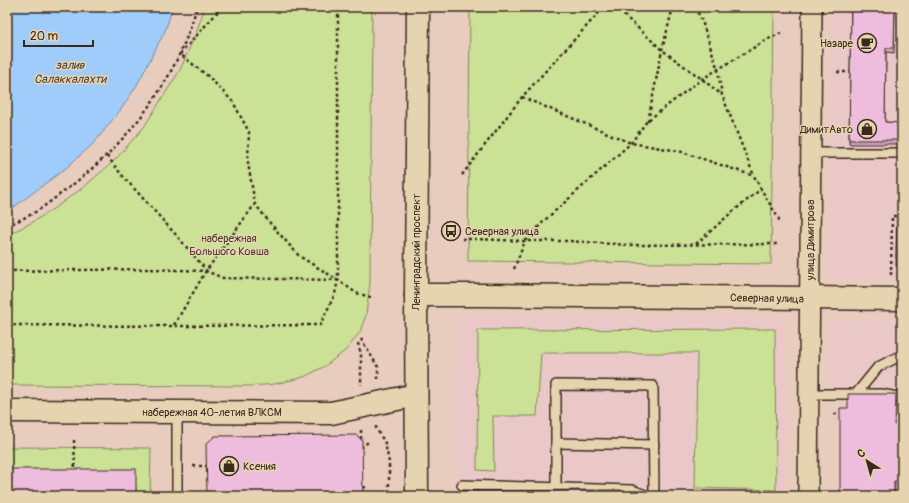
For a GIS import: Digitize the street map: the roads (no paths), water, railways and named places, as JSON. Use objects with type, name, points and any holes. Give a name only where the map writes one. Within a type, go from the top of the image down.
[{"type":"main road","name":"Ленинградский проспект","points":[[417,496],[416,295],[418,7]]},
{"type":"main road","name":"Северная улица","points":[[416,295],[902,299]]},
{"type":"main road","name":"набережная 40-летия ВЛКСМ","points":[[7,411],[331,413],[416,395]]},
{"type":"street","name":"улица Димитрова","points":[[808,496],[812,7]]},
{"type":"lane","points":[[811,153],[902,153]]},
{"type":"lane","points":[[856,394],[878,367],[902,355]]},
{"type":"lane","points":[[556,487],[556,385],[653,386],[654,496]]},
{"type":"lane","points":[[809,394],[882,394],[902,398]]},
{"type":"lane","points":[[177,412],[178,496]]},
{"type":"lane","points":[[556,443],[654,445]]},
{"type":"lane","points":[[462,485],[632,490],[648,496]]},
{"type":"water","name":"залив Салаккалахти","points":[[7,7],[173,7],[165,31],[137,85],[122,108],[94,143],[66,168],[7,211]]},
{"type":"place","name":"Назаре","points":[[867,43]]},
{"type":"place","name":"ДимитАвто","points":[[867,129]]},
{"type":"place","name":"Северная улица","points":[[451,231]]},
{"type":"place","name":"Ксения","points":[[229,466]]},
{"type":"park label","name":"набережная Большого Ковша","points":[[229,244]]}]
